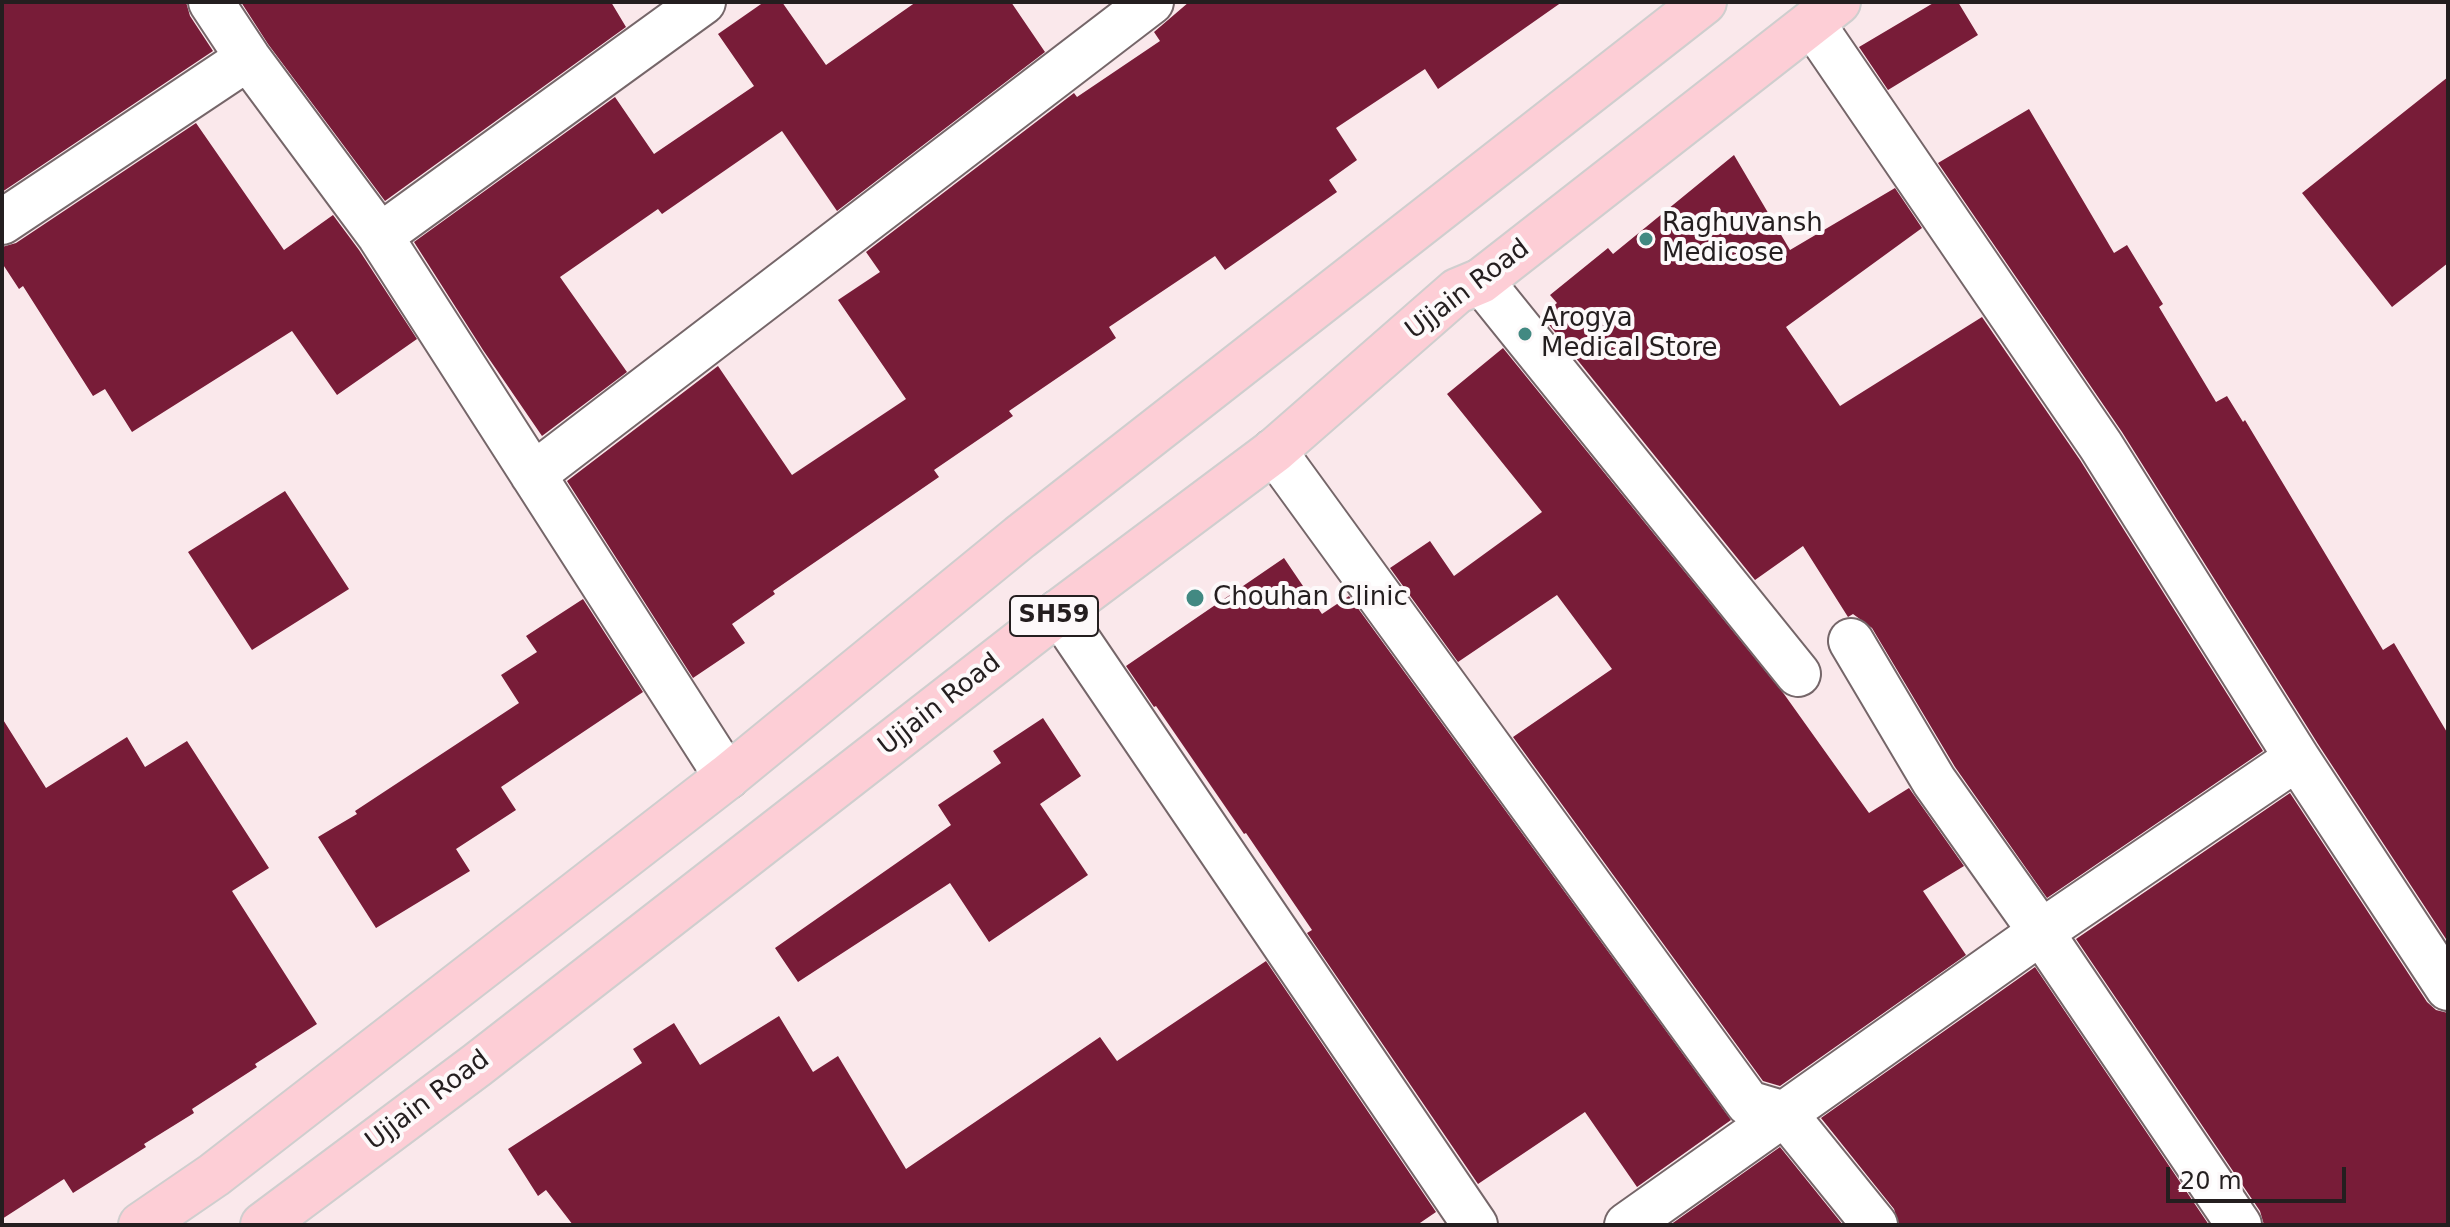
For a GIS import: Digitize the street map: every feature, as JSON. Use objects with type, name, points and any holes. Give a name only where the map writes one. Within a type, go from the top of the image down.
[{"type":"main road","name":"SH59","points":[[141,1225],[214,1175],[727,777],[1020,537],[1704,2]]},
{"type":"main road","name":"Ujjain Road","points":[[263,1225],[477,1065],[1059,612],[1274,451],[1457,291],[1481,281],[1825,12]]},
{"type":"street","points":[[211,2],[248,58],[380,236],[727,777]]},
{"type":"street","points":[[380,236],[703,2]]},
{"type":"street","points":[[533,475],[1151,2]]},
{"type":"street","points":[[1825,12],[2297,758],[2448,988]]},
{"type":"street","points":[[2,222],[248,58]]},
{"type":"street","points":[[1481,281],[1798,674]]},
{"type":"street","points":[[1274,451],[1748,1103],[1785,1114],[1875,1225]]},
{"type":"street","points":[[1059,612],[1475,1225]]},
{"type":"street","points":[[1851,641],[1934,781],[2041,932],[2239,1225]]},
{"type":"street","points":[[1627,1225],[2041,932],[2297,758]]},
{"type":"building","points":[[2,2],[186,2],[190,16],[213,51],[2,192]]},
{"type":"building","points":[[241,2],[611,2],[626,27],[385,201],[268,44]]},
{"type":"building","points":[[764,2],[782,2],[826,65],[916,2],[1011,2],[1045,52],[837,211],[782,131],[662,214],[658,209],[560,277],[627,372],[542,436],[414,242],[615,97],[654,154],[754,86],[718,34]]},
{"type":"building","points":[[1189,2],[1562,2],[1438,89],[1425,69],[1336,128],[1357,160],[1329,180],[1337,192],[1225,270],[1215,256],[1109,327],[1116,338],[1009,411],[1013,416],[934,470],[939,477],[773,591],[775,594],[732,624],[745,643],[693,678],[567,481],[718,366],[792,475],[906,399],[838,300],[880,272],[866,252],[1074,93],[1077,97],[1160,41],[1154,32]]},
{"type":"building","points":[[1935,2],[1958,2],[1978,35],[1888,90],[1859,47]]},
{"type":"building","points":[[2448,77],[2448,263],[2392,307],[2302,193]]},
{"type":"building","points":[[2029,109],[2114,253],[2127,245],[2163,304],[2159,307],[2216,402],[2227,396],[2243,422],[2245,420],[2383,650],[2394,643],[2448,734],[2448,942],[2318,744],[2122,432],[1938,163]]},
{"type":"building","points":[[196,123],[284,250],[333,215],[417,339],[337,395],[292,331],[132,432],[105,389],[93,396],[23,286],[19,289],[2,263],[2,247],[16,243]]},
{"type":"building","points":[[1734,155],[1790,250],[1895,188],[1922,228],[1786,327],[1840,406],[1982,317],[2080,460],[2263,751],[2047,898],[1955,767],[1872,628],[1853,614],[1848,617],[1803,546],[1755,580],[1542,316],[1557,303],[1550,295],[1608,248],[1613,254]]},
{"type":"building","points":[[1503,348],[1784,694],[1869,813],[1909,788],[1964,866],[1923,891],[1966,955],[1780,1086],[1763,1081],[1513,737],[1612,669],[1557,595],[1458,662],[1390,568],[1430,541],[1454,576],[1542,512],[1447,394]]},
{"type":"building","points":[[285,491],[349,589],[252,650],[188,552]]},
{"type":"building","points":[[1284,558],[1322,614],[1349,596],[1731,1120],[1637,1187],[1585,1112],[1478,1184],[1307,933],[1312,930],[1126,666]]},
{"type":"building","points":[[583,599],[643,692],[501,787],[516,810],[456,849],[470,871],[376,928],[318,837],[357,814],[355,811],[519,703],[501,675],[537,652],[526,636]]},
{"type":"building","points":[[2,718],[46,788],[127,737],[145,767],[187,741],[269,868],[232,891],[317,1024],[192,1109],[194,1113],[144,1144],[146,1147],[73,1193],[64,1179],[2,1219]]},
{"type":"building","points":[[1043,718],[1081,776],[1040,804],[1088,875],[989,942],[950,883],[798,982],[775,948],[951,825],[938,805],[1001,763],[993,751]]},
{"type":"building","points":[[2290,793],[2427,1002],[2436,1010],[2448,1013],[2448,1225],[2264,1225],[2260,1211],[2076,939]]},
{"type":"building","points":[[1266,961],[1436,1212],[1417,1225],[573,1225],[546,1190],[538,1196],[508,1149],[642,1063],[633,1049],[674,1023],[700,1065],[779,1016],[813,1072],[838,1056],[906,1169],[1100,1037],[1117,1061]]},
{"type":"building","points":[[2035,967],[2209,1225],[1899,1225],[1894,1209],[1821,1118]]},
{"type":"building","points":[[1780,1147],[1843,1225],[1670,1225]]},
{"type":"place","name":"Raghuvansh Medicose","points":[[1646,239]]},
{"type":"place","name":"Arogya Medical Store","points":[[1525,334]]},
{"type":"place","name":"Chouhan Clinic","points":[[1195,598]]}]
